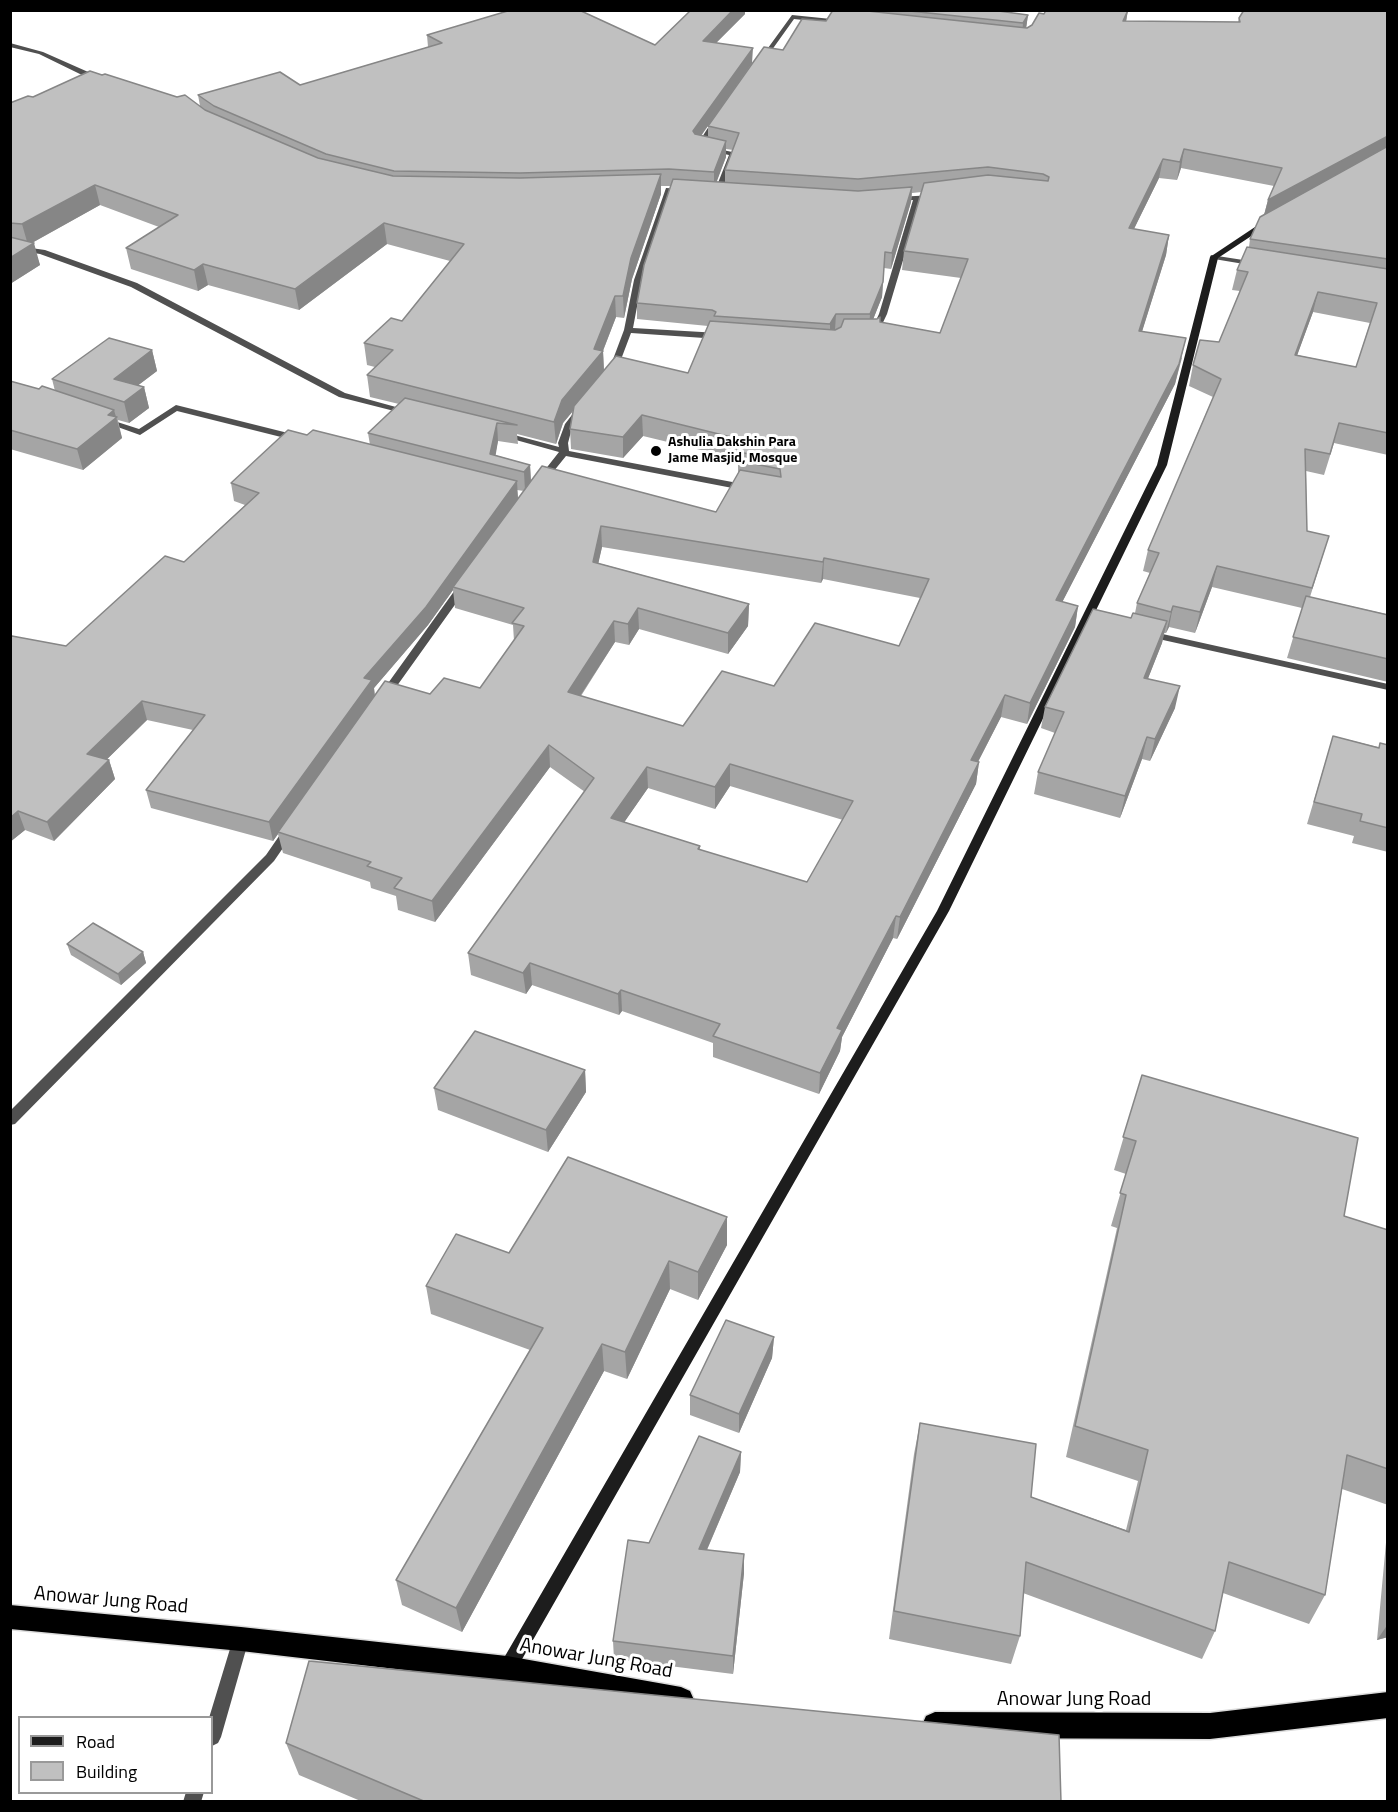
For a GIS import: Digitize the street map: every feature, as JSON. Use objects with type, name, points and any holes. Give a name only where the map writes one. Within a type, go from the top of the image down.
[{"type":"highway","name":"Anowar Jung Road","points":[[10,1617],[241,1639],[507,1669],[706,1704]]},
{"type":"highway","name":"Anowar Jung Road","points":[[906,1725],[1210,1726],[1388,1705]]},
{"type":"street","points":[[756,68],[792,17],[850,23]]},
{"type":"street","points":[[10,45],[41,53],[84,74],[106,80]]},
{"type":"street","points":[[708,192],[733,153],[699,148],[718,119]]},
{"type":"street","points":[[607,378],[615,369],[628,330],[638,280],[664,190],[729,194]]},
{"type":"street","points":[[887,200],[941,196]]},
{"type":"street","points":[[861,335],[873,335],[883,314],[918,198]]},
{"type":"street","points":[[507,1669],[943,911],[1093,619],[1162,465],[1214,257],[1277,218]]},
{"type":"street","points":[[10,247],[42,252],[134,285],[342,394],[421,415]]},
{"type":"street","points":[[1214,257],[1260,265]]},
{"type":"street","points":[[628,330],[729,337]]},
{"type":"street","points":[[565,452],[563,443],[569,424],[592,396]]},
{"type":"street","points":[[97,418],[140,432],[176,408],[307,441]]},
{"type":"street","points":[[499,434],[565,452],[754,489]]},
{"type":"street","points":[[535,489],[565,452]]},
{"type":"street","points":[[376,708],[472,574]]},
{"type":"street","points":[[1139,632],[1388,687]]},
{"type":"street","points":[[10,1120],[270,858],[296,820]]},
{"type":"street","points":[[213,1734],[241,1639]]},
{"type":"building","points":[[511,10],[579,10],[655,45],[691,10],[733,10],[703,41],[753,48],[693,131],[695,134],[726,141],[714,172],[669,169],[520,173],[394,171],[326,154],[214,106],[198,95],[280,72],[300,85],[442,43],[427,35]]},
{"type":"building","points":[[833,10],[858,10],[1027,28],[1032,25],[1039,13],[1044,14],[1046,10],[1128,10],[1123,21],[1240,22],[1239,18],[1244,10],[1388,10],[1388,136],[1268,200],[1282,168],[1184,149],[1180,162],[1163,159],[1129,228],[1169,235],[1139,331],[1186,338],[1179,364],[1056,600],[1078,606],[1030,703],[1005,695],[971,760],[979,762],[900,917],[896,916],[837,1028],[842,1030],[820,1073],[713,1036],[720,1024],[621,990],[618,994],[530,963],[523,973],[468,953],[594,778],[549,745],[432,901],[394,888],[402,878],[367,866],[371,862],[278,832],[385,681],[430,694],[444,678],[480,688],[524,626],[512,623],[524,608],[453,587],[542,466],[716,512],[740,470],[781,477],[780,469],[745,462],[750,454],[738,452],[743,440],[642,415],[623,437],[570,429],[574,406],[616,356],[688,373],[710,321],[835,330],[841,327],[844,319],[877,319],[880,317],[880,322],[940,333],[968,259],[904,251],[924,183],[988,175],[1048,181],[1049,177],[1043,174],[988,167],[858,179],[725,170],[739,133],[708,126],[764,47],[783,50],[802,19],[826,21]],"holes":[[[601,526],[823,562],[824,558],[929,579],[899,646],[815,623],[774,686],[722,671],[683,726],[568,692],[614,621],[628,624],[638,608],[728,633],[749,604],[593,562]],[[730,764],[853,801],[807,882],[698,849],[700,846],[611,818],[647,767],[715,787]]]},
{"type":"building","points":[[900,10],[991,10],[1028,15],[1023,23]]},
{"type":"building","points":[[90,71],[177,97],[185,95],[205,110],[318,158],[393,176],[520,178],[661,174],[631,258],[623,296],[615,296],[594,349],[603,351],[562,400],[554,422],[367,375],[393,350],[364,343],[391,318],[402,321],[464,244],[384,223],[295,289],[203,264],[194,270],[126,248],[178,215],[95,185],[22,224],[10,223],[10,103],[28,96],[33,97]]},
{"type":"building","points":[[1388,146],[1388,259],[1250,239],[1260,217]]},
{"type":"building","points":[[673,179],[858,191],[912,187],[892,253],[885,252],[883,282],[870,314],[836,314],[830,324],[714,316],[716,312],[712,310],[637,303],[644,265]]},
{"type":"building","points":[[10,237],[34,243],[10,258]]},
{"type":"building","points":[[1247,247],[1388,269],[1388,433],[1339,423],[1330,454],[1305,449],[1307,531],[1329,536],[1312,588],[1217,566],[1200,612],[1173,606],[1171,612],[1137,603],[1159,553],[1148,550],[1221,379],[1193,365],[1200,340],[1219,342],[1248,272],[1237,270]],"holes":[[[1318,292],[1377,303],[1356,367],[1295,355]]]},
{"type":"building","points":[[109,338],[152,350],[114,379],[144,387],[124,402],[52,379]]},
{"type":"building","points":[[10,381],[39,389],[42,386],[114,410],[108,415],[117,417],[77,449],[10,430]]},
{"type":"building","points":[[405,398],[517,425],[497,423],[490,454],[530,465],[524,472],[368,433]]},
{"type":"building","points":[[288,430],[307,435],[313,430],[517,481],[426,607],[364,678],[372,680],[269,822],[146,790],[205,715],[142,701],[87,754],[109,760],[47,822],[18,811],[10,818],[10,638],[12,636],[66,646],[165,556],[184,562],[259,493],[231,483]]},
{"type":"building","points":[[1306,596],[1388,615],[1388,659],[1293,637]]},
{"type":"building","points":[[1093,609],[1131,618],[1133,613],[1167,621],[1144,678],[1180,686],[1155,739],[1147,737],[1125,796],[1038,772],[1064,712],[1045,707]]},
{"type":"building","points":[[1333,736],[1379,748],[1380,743],[1388,745],[1388,828],[1360,821],[1362,814],[1314,802]]},
{"type":"building","points":[[93,923],[143,952],[118,974],[67,944]]},
{"type":"building","points":[[475,1031],[585,1070],[546,1130],[434,1088]]},
{"type":"building","points":[[1142,1075],[1358,1138],[1344,1216],[1388,1230],[1388,1469],[1347,1455],[1325,1595],[1229,1562],[1215,1631],[1026,1562],[1020,1636],[894,1611],[920,1423],[1036,1444],[1031,1497],[1129,1532],[1148,1450],[1075,1426],[1126,1195],[1120,1193],[1136,1141],[1123,1137]]},
{"type":"building","points":[[568,1157],[727,1217],[698,1272],[669,1261],[625,1352],[602,1344],[456,1608],[396,1580],[543,1328],[426,1286],[456,1234],[509,1253]]},
{"type":"building","points":[[726,1320],[774,1337],[739,1414],[690,1395]]},
{"type":"building","points":[[699,1436],[741,1452],[699,1549],[744,1554],[733,1656],[613,1641],[628,1540],[649,1543]]},
{"type":"building","points":[[309,1661],[1059,1735],[1061,1802],[426,1802],[286,1743]]},
{"type":"place","name":"Ashulia Dakshin Para Jame Masjid, Mosque","points":[[656,451]]}]
